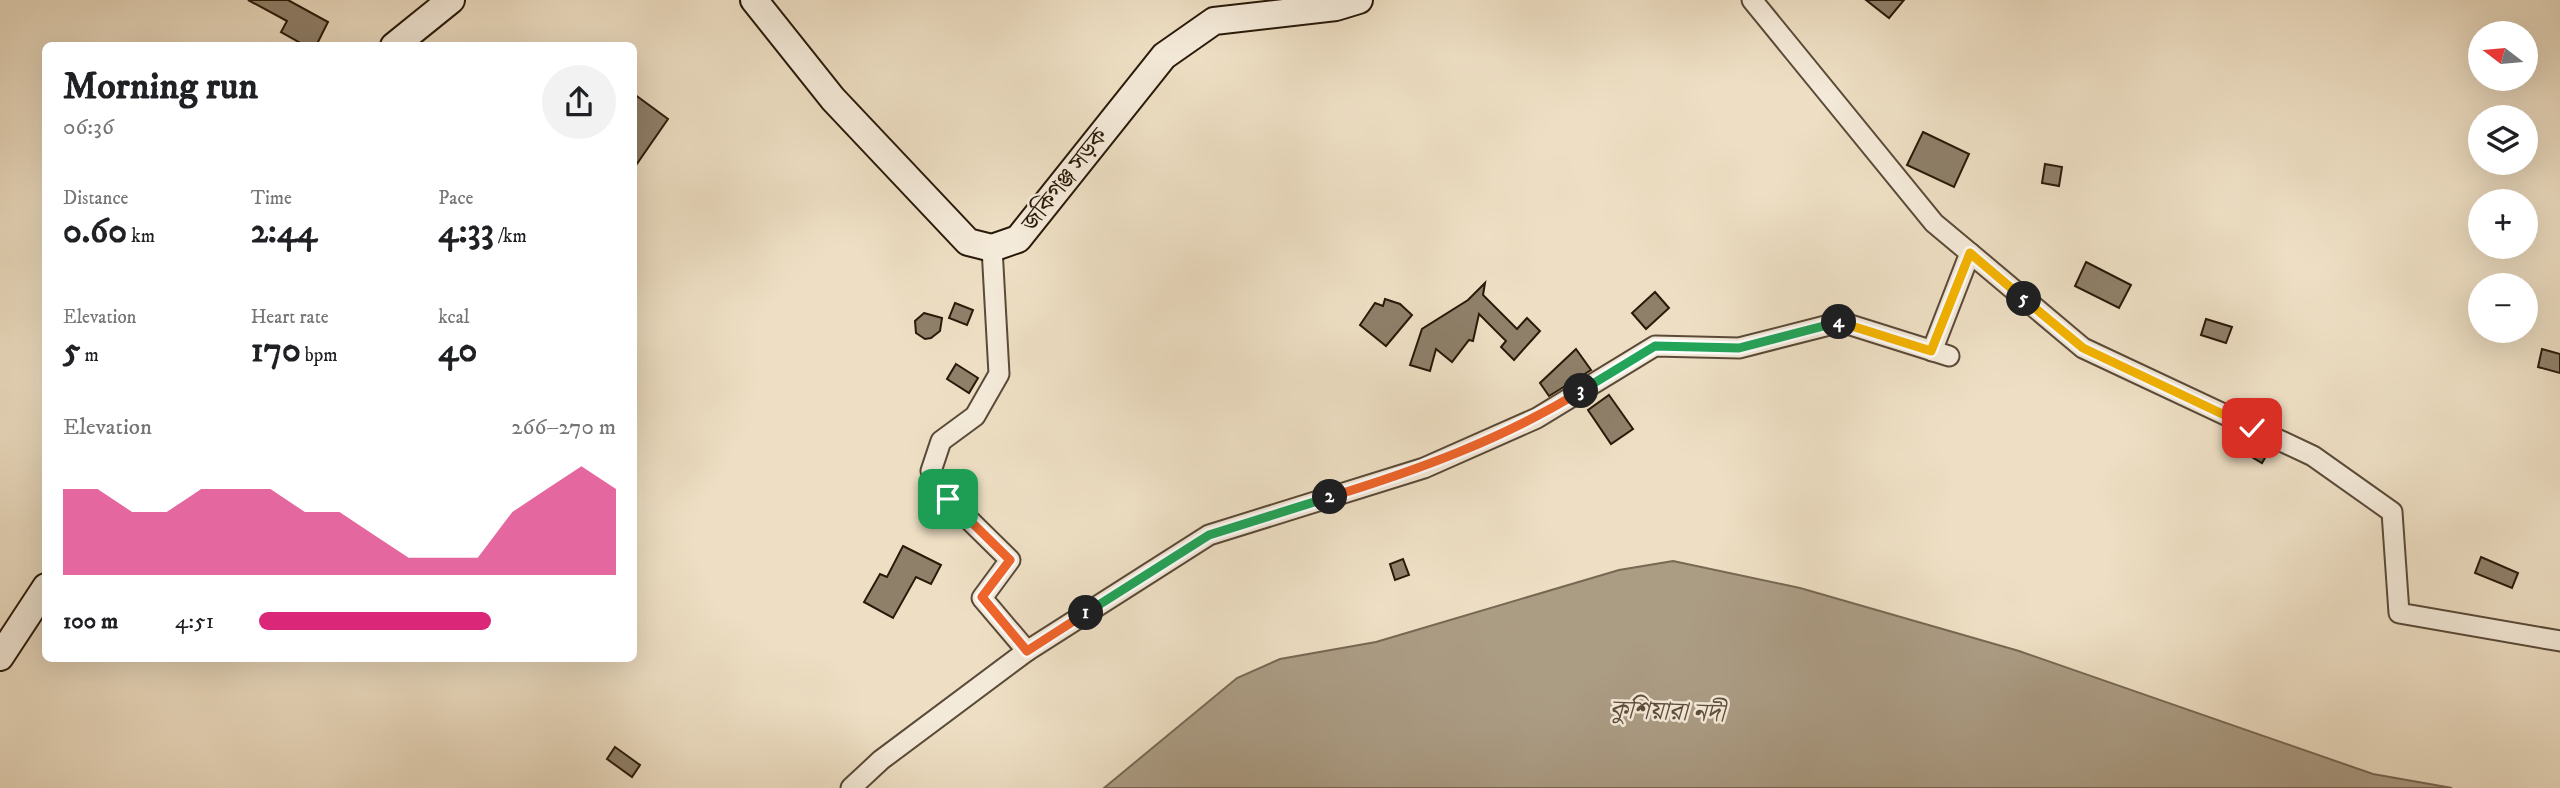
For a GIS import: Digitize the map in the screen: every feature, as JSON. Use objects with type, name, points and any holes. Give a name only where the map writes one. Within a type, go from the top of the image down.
[{"type":"main road","points":[[399,42],[451,0]]},
{"type":"main road","points":[[754,0],[833,99],[968,242],[992,248]]},
{"type":"main road","name":"জকিগঞ্জ সড়ক","points":[[992,248],[1018,239],[1164,56],[1214,21],[1336,6],[1359,0]]},
{"type":"main road","points":[[0,657],[42,593]]},
{"type":"street","points":[[1752,0],[1934,223],[2083,348],[2313,456],[2392,512],[2399,613],[2560,641]]},
{"type":"street","points":[[992,248],[999,374],[975,416],[942,441],[931,471],[948,499],[1010,560],[982,597],[1027,651]]},
{"type":"street","points":[[851,788],[881,760],[1027,651],[1209,535],[1424,468],[1538,418],[1655,346],[1739,348],[1841,322],[1940,354],[1970,253]]},
{"type":"water","name":"কুশিয়ারা নদী","points":[[1673,561],[1800,588],[2019,651],[2373,774],[2452,788],[1104,788],[1237,678],[1280,659],[1376,642],[1619,570]]},
{"type":"building","points":[[248,0],[288,0],[328,22],[318,42],[299,42],[281,32],[287,21]]},
{"type":"building","points":[[1866,0],[1904,0],[1889,18]]},
{"type":"building","points":[[637,96],[668,119],[637,164]]},
{"type":"building","points":[[1923,132],[1969,154],[1954,187],[1907,165]]},
{"type":"building","points":[[2045,164],[2062,167],[2059,186],[2042,183]]},
{"type":"building","points":[[2086,262],[2131,285],[2119,308],[2075,286]]},
{"type":"building","points":[[1485,283],[1483,295],[1517,329],[1527,318],[1540,331],[1514,360],[1501,347],[1506,341],[1479,314],[1473,341],[1469,340],[1452,362],[1436,349],[1430,371],[1410,365],[1422,329],[1468,300]]},
{"type":"building","points":[[1655,292],[1669,308],[1646,329],[1632,313]]},
{"type":"building","points":[[1385,299],[1400,304],[1412,315],[1386,346],[1360,325],[1375,303],[1383,306]]},
{"type":"building","points":[[955,303],[973,310],[967,325],[949,318]]},
{"type":"building","points":[[924,313],[942,318],[940,331],[925,339],[916,333],[915,321]]},
{"type":"building","points":[[2206,319],[2232,327],[2226,343],[2201,335]]},
{"type":"building","points":[[1576,349],[1591,370],[1549,396],[1540,383]]},
{"type":"building","points":[[2542,349],[2560,354],[2560,373],[2538,367]]},
{"type":"building","points":[[956,364],[978,378],[969,393],[947,379]]},
{"type":"building","points":[[1609,395],[1633,429],[1611,444],[1588,410]]},
{"type":"building","points":[[2246,438],[2270,449],[2262,463],[2240,450]]},
{"type":"building","points":[[903,546],[941,565],[931,584],[916,577],[893,618],[864,602],[880,574],[887,577]]},
{"type":"building","points":[[2481,557],[2518,573],[2512,588],[2475,573]]},
{"type":"building","points":[[1403,559],[1409,575],[1395,580],[1390,564]]},
{"type":"building","points":[[615,747],[640,765],[632,777],[607,759]]},
{"type":"route","points":[[948,499],[1010,560],[982,597],[1027,651],[1209,535],[1424,468],[1538,418],[1655,346],[1739,348],[1841,322],[1931,351],[1970,253],[2083,348],[2252,428]]}]
